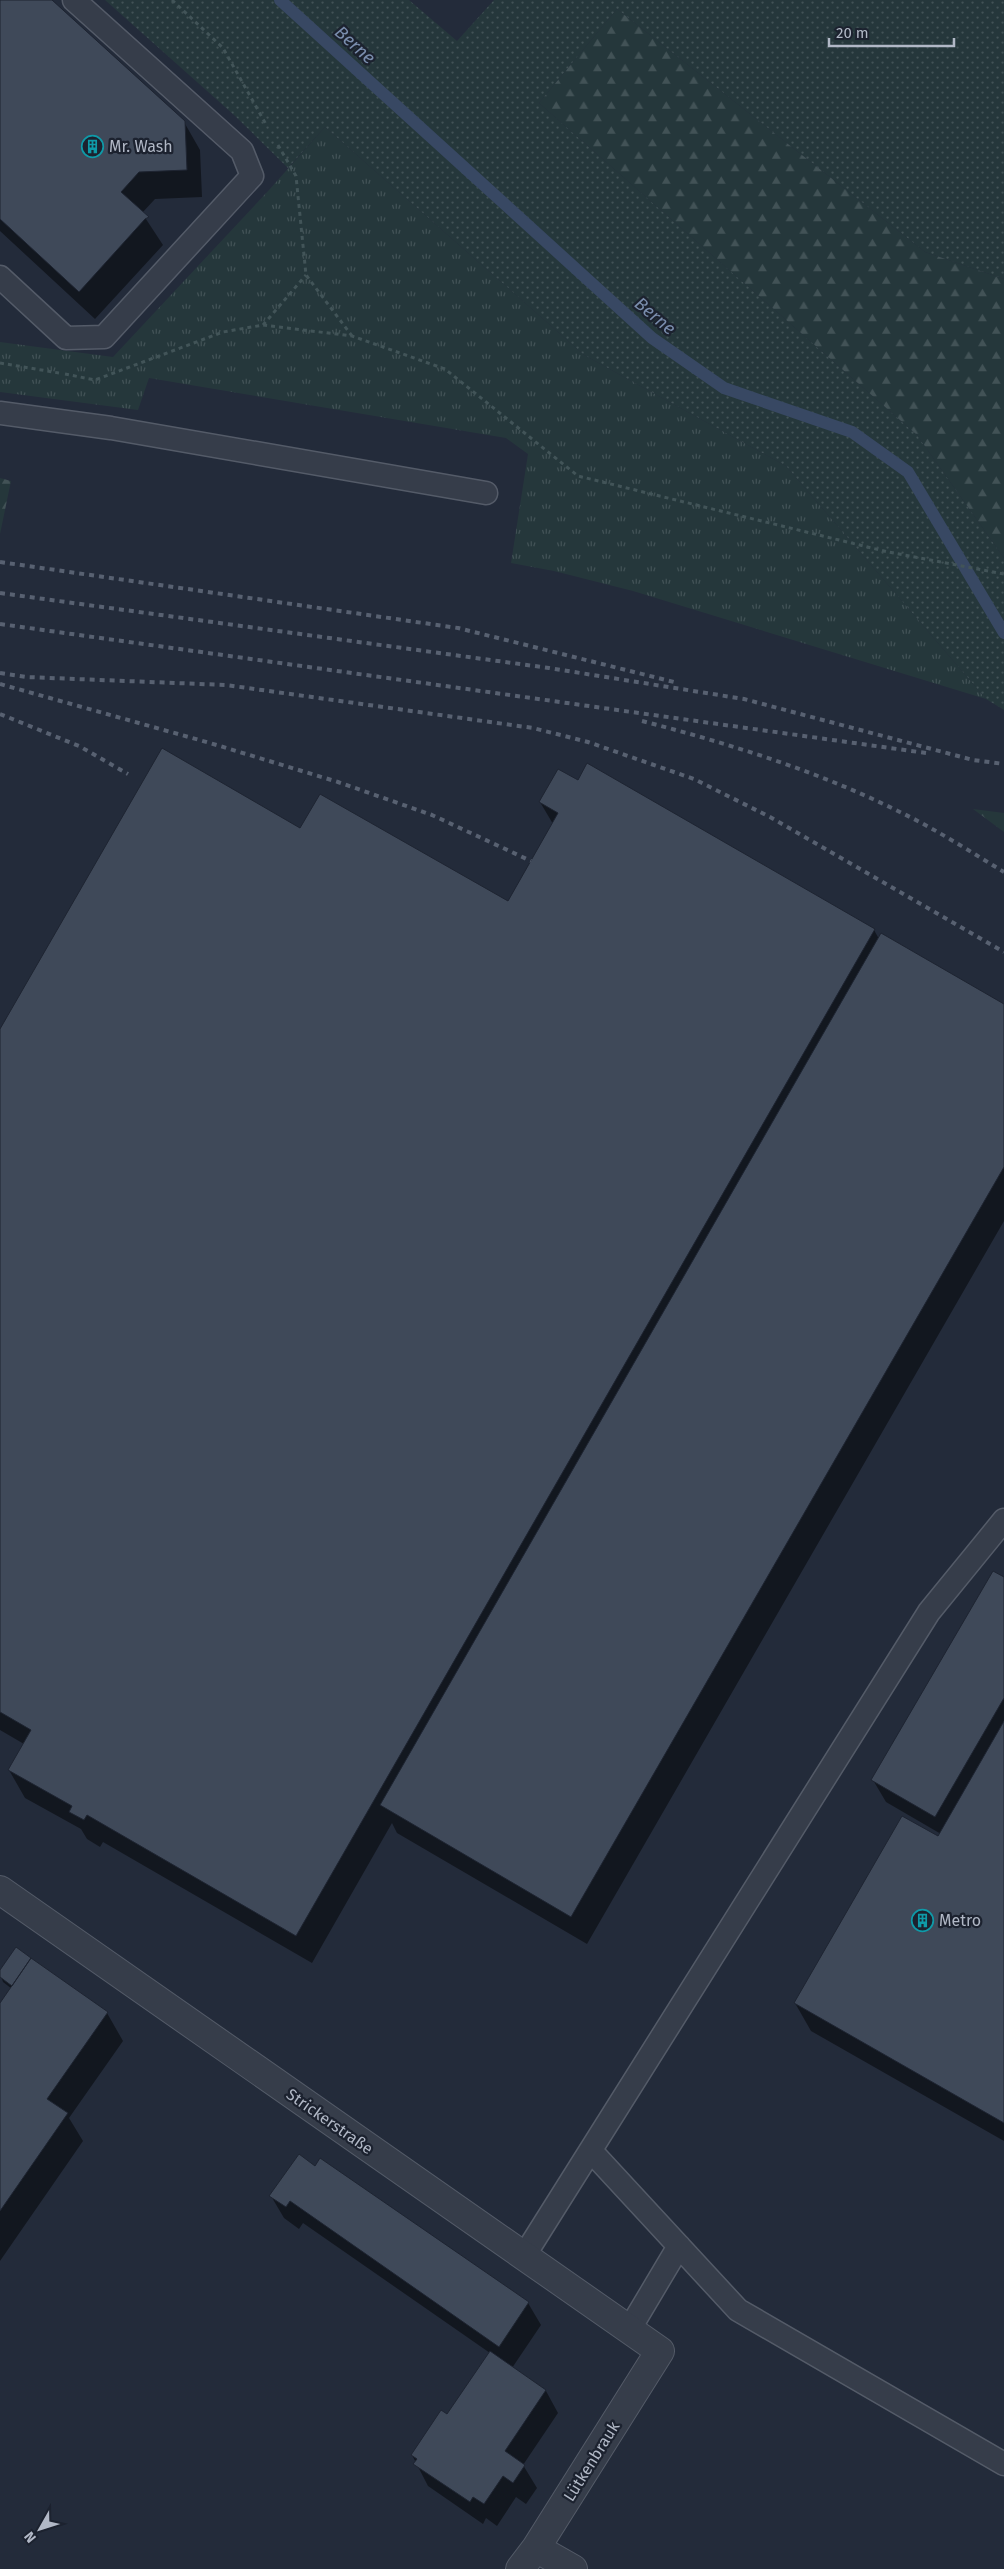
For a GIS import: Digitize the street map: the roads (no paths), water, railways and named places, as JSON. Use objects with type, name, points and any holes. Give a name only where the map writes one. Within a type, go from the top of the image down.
[{"type":"street","name":"Strickerstraße","points":[[3,1899],[660,2351]]},
{"type":"street","name":"Lütkenbrauk","points":[[528,2559],[660,2351]]},
{"type":"street","points":[[528,2559],[573,2569]]},
{"type":"lane","points":[[0,277],[66,338],[104,337],[252,176],[242,151],[74,0]]},
{"type":"lane","points":[[0,413],[111,428],[486,493]]},
{"type":"lane","points":[[524,2256],[929,1612],[1004,1520]]},
{"type":"lane","points":[[591,2151],[738,2310],[1004,2464]]},
{"type":"lane","points":[[629,2330],[679,2246]]},
{"type":"waterway","name":"Berne","points":[[280,0],[652,338],[724,388],[852,432],[908,472],[1004,633]]},
{"type":"railway","points":[[0,562],[458,628],[674,682]]},
{"type":"railway","points":[[0,593],[549,668],[744,699],[973,760],[1004,764]]},
{"type":"railway","points":[[0,624],[926,753]]},
{"type":"railway","points":[[0,673],[26,677],[226,685],[533,728],[588,742],[694,779],[770,817],[1004,952]]},
{"type":"railway","points":[[0,684],[210,743],[338,782],[432,815],[531,861]]},
{"type":"railway","points":[[0,714],[79,746],[128,774]]},
{"type":"railway","points":[[642,721],[709,739],[775,760],[871,798],[954,841],[1004,872]]},
{"type":"place","name":"Mr. Wash","points":[[93,146]]},
{"type":"place","name":"Metro","points":[[923,1920]]}]
